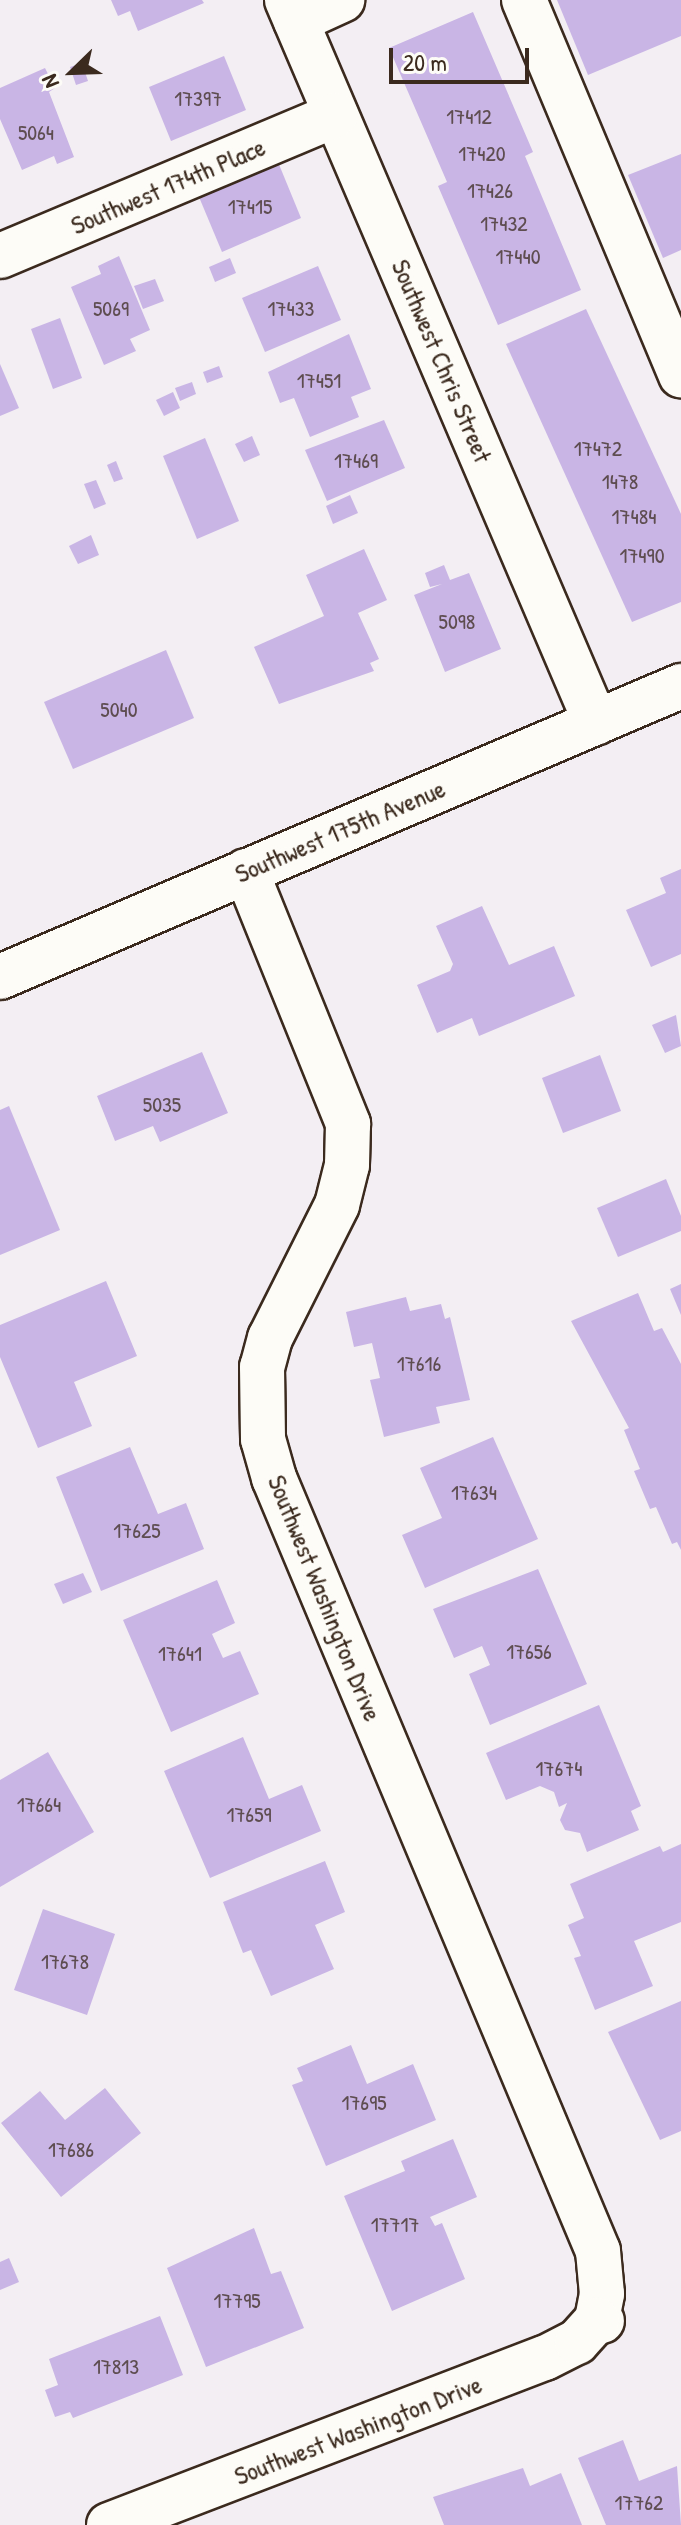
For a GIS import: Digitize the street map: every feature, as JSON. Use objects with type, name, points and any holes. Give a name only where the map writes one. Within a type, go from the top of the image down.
[{"type":"street","points":[[291,10],[342,0]]},
{"type":"street","points":[[524,0],[681,375]]},
{"type":"street","name":"Southwest Chris Street","points":[[291,10],[596,723]]},
{"type":"street","name":"Southwest 174th Place","points":[[0,256],[336,115]]},
{"type":"street","name":"Southwest 175th Avenue","points":[[0,977],[681,686]]},
{"type":"street","name":"Southwest Washington Drive","points":[[109,2525],[545,2358],[577,2342],[600,2321],[602,2294],[598,2251],[274,1478],[263,1439],[262,1367],[270,1338],[337,1205],[347,1165],[348,1124],[246,871]]},
{"type":"building","points":[[111,0],[202,0],[204,3],[138,31],[130,11],[118,16]]},
{"type":"building","points":[[557,0],[681,0],[681,36],[588,75]]},
{"type":"building","points":[[473,12],[533,152],[525,156],[581,290],[498,325],[438,186],[447,182],[389,48]]},
{"type":"building","points":[[224,56],[246,110],[171,141],[149,87]]},
{"type":"building","points":[[82,63],[88,81],[76,85],[70,67]]},
{"type":"building","points":[[45,68],[55,88],[49,92],[74,157],[57,164],[54,156],[22,170],[0,119],[0,88]]},
{"type":"building","points":[[681,154],[681,250],[663,258],[628,175]]},
{"type":"building","points":[[278,162],[301,218],[222,252],[199,197]]},
{"type":"building","points":[[119,256],[150,330],[130,339],[136,351],[104,365],[71,287],[101,274],[98,266]]},
{"type":"building","points":[[230,258],[236,273],[215,282],[209,267]]},
{"type":"building","points":[[318,266],[341,320],[265,352],[242,298]]},
{"type":"building","points":[[155,279],[164,301],[143,309],[134,286]]},
{"type":"building","points":[[586,309],[681,514],[681,602],[632,622],[506,344]]},
{"type":"building","points":[[60,318],[82,378],[53,389],[31,329]]},
{"type":"building","points":[[349,334],[371,389],[351,397],[359,417],[310,437],[294,398],[280,403],[268,372]]},
{"type":"building","points":[[0,364],[19,408],[0,416]]},
{"type":"building","points":[[219,366],[223,377],[207,383],[203,372]]},
{"type":"building","points":[[192,382],[196,394],[180,401],[175,388]]},
{"type":"building","points":[[173,392],[180,408],[164,416],[156,400]]},
{"type":"building","points":[[384,420],[405,468],[327,501],[305,450]]},
{"type":"building","points":[[252,436],[260,455],[244,462],[235,444]]},
{"type":"building","points":[[205,438],[239,521],[197,539],[163,456]]},
{"type":"building","points":[[116,461],[123,479],[114,482],[107,465]]},
{"type":"building","points":[[96,480],[106,504],[94,509],[84,484]]},
{"type":"building","points":[[350,495],[358,513],[333,524],[326,506]]},
{"type":"building","points":[[91,535],[99,555],[78,564],[69,546]]},
{"type":"building","points":[[364,549],[387,600],[358,613],[379,659],[370,663],[374,671],[279,704],[254,647],[324,616],[306,575]]},
{"type":"building","points":[[444,565],[450,580],[469,573],[501,649],[445,672],[414,595],[442,584],[430,587],[425,573]]},
{"type":"building","points":[[166,650],[194,718],[73,769],[44,702]]},
{"type":"building","points":[[681,869],[681,954],[651,967],[626,910],[666,893],[660,878]]},
{"type":"building","points":[[482,906],[509,965],[554,946],[575,996],[479,1036],[472,1018],[437,1033],[417,985],[450,971],[453,964],[436,926]]},
{"type":"building","points":[[676,1015],[681,1046],[665,1053],[652,1025]]},
{"type":"building","points":[[202,1052],[228,1113],[160,1142],[153,1126],[115,1141],[97,1096]]},
{"type":"building","points":[[600,1055],[621,1111],[563,1133],[542,1078]]},
{"type":"building","points":[[9,1106],[60,1230],[0,1255],[0,1110]]},
{"type":"building","points":[[666,1179],[681,1216],[681,1231],[618,1257],[597,1208]]},
{"type":"building","points":[[106,1281],[137,1356],[74,1382],[92,1426],[38,1448],[0,1357],[0,1325]]},
{"type":"building","points":[[681,1284],[681,1315],[670,1289]]},
{"type":"building","points":[[638,1293],[654,1331],[662,1328],[681,1364],[681,1550],[677,1542],[672,1544],[656,1507],[650,1509],[634,1471],[640,1469],[624,1430],[629,1428],[571,1321]]},
{"type":"building","points":[[406,1297],[410,1311],[441,1304],[445,1319],[450,1317],[470,1400],[436,1407],[440,1423],[384,1437],[370,1380],[380,1378],[372,1343],[354,1347],[346,1312]]},
{"type":"building","points":[[493,1437],[538,1539],[425,1588],[402,1535],[442,1518],[420,1468]]},
{"type":"building","points":[[130,1447],[158,1514],[186,1503],[204,1549],[101,1591],[56,1477]]},
{"type":"building","points":[[538,1569],[587,1684],[490,1725],[469,1674],[490,1665],[482,1646],[454,1658],[433,1609]]},
{"type":"building","points":[[83,1573],[92,1592],[63,1604],[54,1584]]},
{"type":"building","points":[[217,1580],[235,1623],[212,1634],[223,1658],[240,1651],[259,1694],[171,1732],[123,1620]]},
{"type":"building","points":[[599,1705],[641,1806],[631,1811],[639,1830],[587,1852],[580,1833],[565,1830],[560,1820],[567,1803],[559,1807],[554,1792],[540,1786],[506,1800],[486,1753]]},
{"type":"building","points":[[243,1737],[269,1799],[302,1785],[321,1831],[210,1878],[164,1771]]},
{"type":"building","points":[[48,1752],[94,1832],[0,1887],[0,1780]]},
{"type":"building","points":[[681,1844],[681,1922],[634,1941],[653,1986],[595,2010],[574,1958],[581,1956],[568,1925],[584,1918],[570,1884],[660,1846],[663,1852]]},
{"type":"building","points":[[325,1861],[345,1912],[315,1925],[334,1969],[271,1996],[251,1950],[243,1953],[223,1902]]},
{"type":"building","points":[[43,1909],[115,1934],[87,2015],[14,1990]]},
{"type":"building","points":[[681,2001],[681,2131],[660,2140],[608,2032]]},
{"type":"building","points":[[351,2045],[367,2084],[413,2064],[436,2120],[326,2166],[292,2085],[303,2081],[297,2068]]},
{"type":"building","points":[[105,2088],[141,2133],[61,2197],[1,2123],[40,2091],[65,2120]]},
{"type":"building","points":[[453,2139],[477,2197],[430,2217],[435,2226],[442,2223],[465,2279],[392,2311],[344,2196],[405,2171],[401,2161]]},
{"type":"building","points":[[254,2228],[271,2274],[281,2271],[304,2328],[206,2367],[167,2268]]},
{"type":"building","points":[[9,2258],[19,2282],[0,2290],[0,2262]]},
{"type":"building","points":[[160,2316],[183,2375],[73,2418],[70,2412],[55,2417],[45,2390],[58,2385],[49,2359]]},
{"type":"building","points":[[623,2440],[639,2481],[677,2466],[681,2525],[606,2525],[578,2458]]},
{"type":"building","points":[[523,2468],[530,2486],[561,2473],[582,2525],[444,2525],[433,2497]]}]
